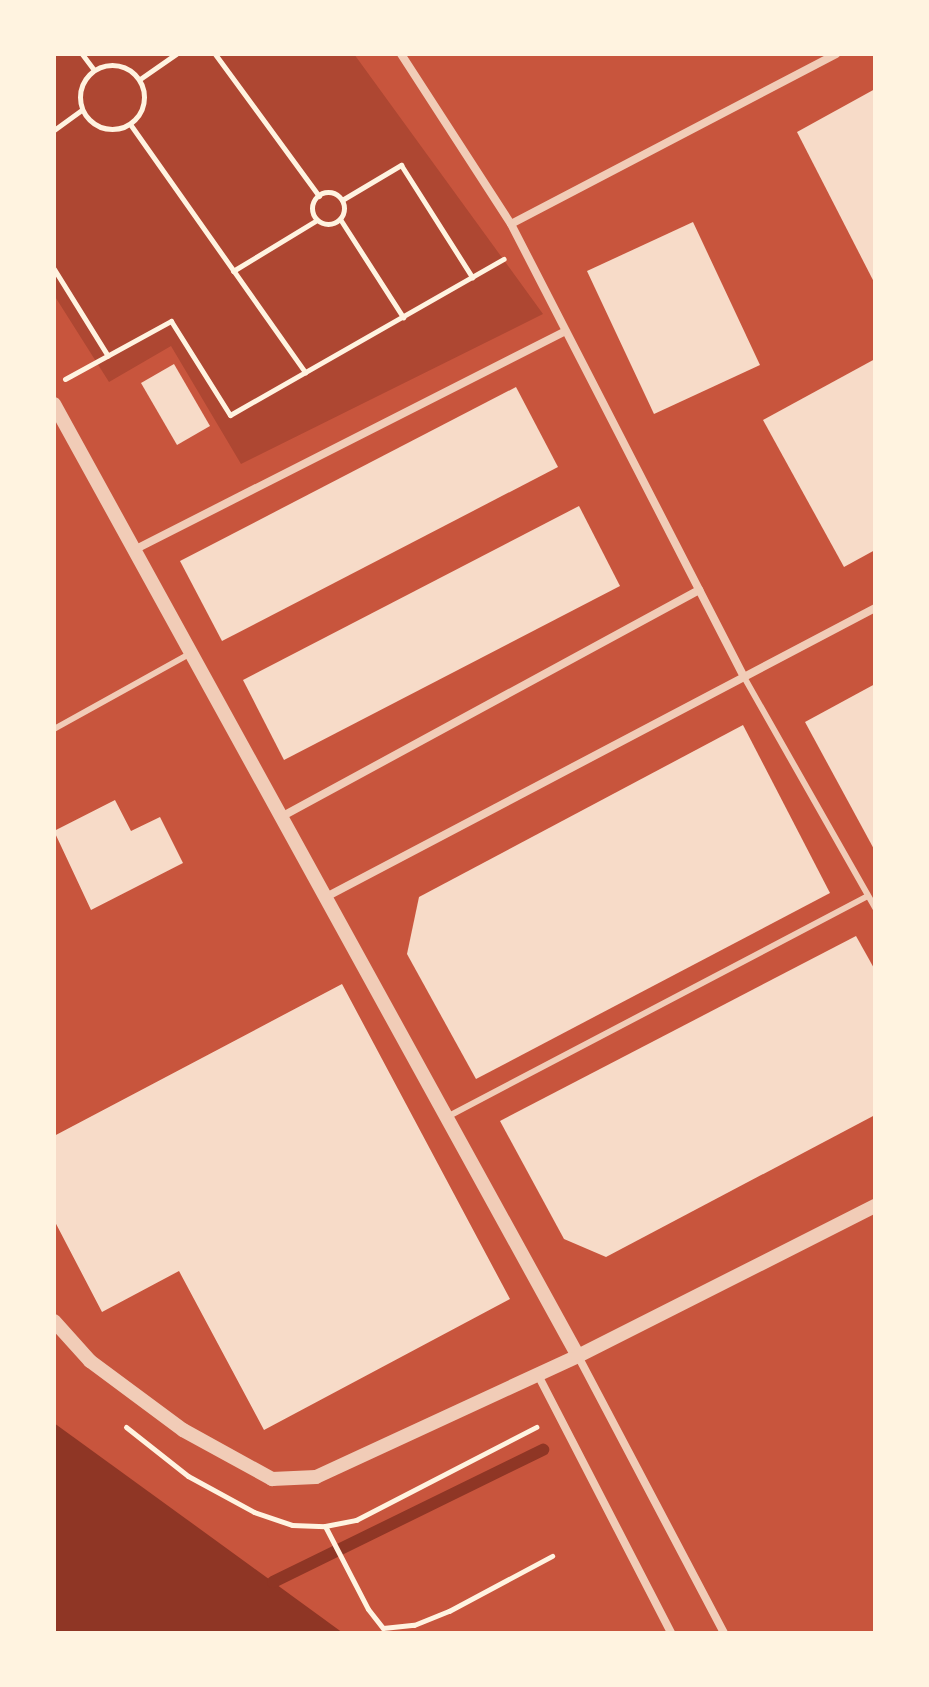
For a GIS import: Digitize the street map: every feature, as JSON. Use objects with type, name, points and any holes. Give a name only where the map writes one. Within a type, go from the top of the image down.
[{"type":"street","points":[[401,54],[511,224],[744,677]]},
{"type":"street","points":[[511,224],[836,54]]},
{"type":"street","points":[[134,550],[565,331]]},
{"type":"street","points":[[54,404],[578,1356],[724,1633]]},
{"type":"street","points":[[281,817],[699,590]]},
{"type":"street","points":[[326,897],[875,608]]},
{"type":"street","points":[[54,1321],[90,1361],[183,1430],[272,1479],[316,1477],[578,1356],[875,1206]]},
{"type":"street","points":[[538,1375],[671,1633]]},
{"type":"lane","points":[[54,729],[191,653]]},
{"type":"lane","points":[[744,677],[875,908]]},
{"type":"lane","points":[[447,1117],[868,896]]},
{"type":"path","points":[[82,54],[94,70]]},
{"type":"path","points":[[140,79],[176,54]]},
{"type":"path","points":[[215,54],[319,196]]},
{"type":"path","points":[[104,66],[124,66],[140,79],[145,99],[143,108],[130,124],[108,130],[97,126],[82,110],[81,88],[94,70],[104,66]]},
{"type":"path","points":[[54,130],[82,110]]},
{"type":"path","points":[[130,124],[305,372]]},
{"type":"path","points":[[342,200],[401,165],[472,277]]},
{"type":"path","points":[[233,271],[317,220],[331,224],[340,219],[344,210],[342,200],[334,193],[319,196],[313,205],[317,220]]},
{"type":"path","points":[[340,219],[403,317]]},
{"type":"path","points":[[54,385],[171,321],[230,415],[523,248]]},
{"type":"path","points":[[54,269],[108,356]]},
{"type":"path","points":[[325,1526],[350,1576],[383,1628],[414,1625],[449,1611],[552,1556]]},
{"type":"shaded area","points":[[54,54],[354,54],[543,314],[241,464],[171,346],[109,382],[54,295]]},
{"type":"shaded area","points":[[54,1423],[273,1582],[343,1633],[54,1633]]},
{"type":"building","points":[[875,89],[875,284],[797,132]]},
{"type":"building","points":[[693,222],[760,365],[654,414],[587,271]]},
{"type":"building","points":[[875,359],[875,550],[844,567],[763,420]]},
{"type":"building","points":[[174,364],[210,426],[177,445],[141,383]]},
{"type":"building","points":[[516,387],[558,467],[222,641],[180,561]]},
{"type":"building","points":[[579,506],[620,586],[284,760],[243,680]]},
{"type":"building","points":[[875,684],[875,851],[805,722]]},
{"type":"building","points":[[743,725],[830,893],[476,1079],[407,954],[419,897]]},
{"type":"building","points":[[115,800],[131,831],[160,817],[183,863],[91,910],[54,831]]},
{"type":"building","points":[[856,936],[875,970],[875,1115],[606,1257],[564,1239],[500,1121]]},
{"type":"building","points":[[342,984],[510,1299],[264,1430],[179,1271],[102,1312],[54,1220],[54,1136]]},
{"type":"waterway","points":[[273,1582],[543,1450]]}]
